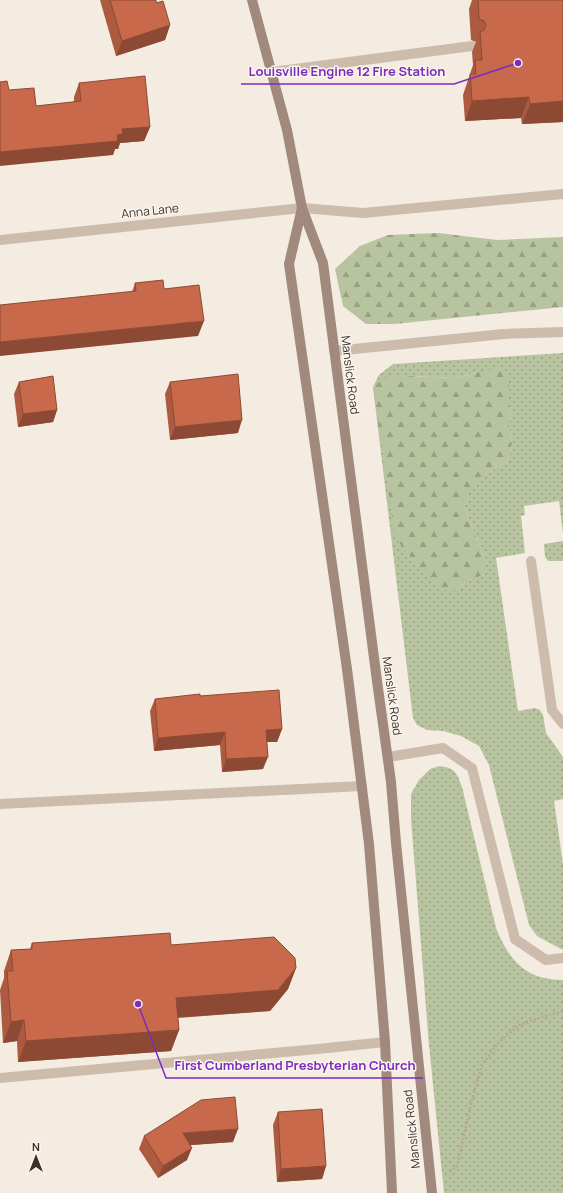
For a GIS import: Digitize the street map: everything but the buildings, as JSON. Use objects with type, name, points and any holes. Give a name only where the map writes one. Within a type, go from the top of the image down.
[{"type":"main road","name":"Manslick Road","points":[[252,0],[287,130],[302,208],[323,263],[376,681],[391,782],[432,1193]]},
{"type":"main road","name":"Manslick Road","points":[[302,208],[289,264],[347,669],[369,844],[385,1042],[392,1193]]},
{"type":"street","points":[[272,72],[472,46]]},
{"type":"street","name":"Anna Lane","points":[[0,240],[302,208],[363,213],[563,194]]},
{"type":"street","points":[[334,351],[504,334],[563,332]]},
{"type":"street","points":[[531,561],[552,710],[563,724]]},
{"type":"street","points":[[388,757],[443,748],[472,768],[515,939],[546,960],[563,958]]},
{"type":"street","points":[[0,804],[362,786]]},
{"type":"street","points":[[0,1078],[385,1042]]},
{"type":"path","points":[[448,1173],[458,1166],[472,1100],[482,1065],[499,1042],[519,1025],[551,1014],[563,1012]]},
{"type":"green space","points":[[438,233],[497,240],[563,237],[563,307],[394,324],[366,324],[343,306],[335,269],[360,246],[388,235]]},
{"type":"green space","points":[[563,353],[563,533],[559,501],[524,506],[525,515],[521,516],[525,553],[496,558],[518,711],[535,708],[540,710],[543,715],[546,733],[563,757],[563,799],[554,801],[563,864],[563,949],[537,936],[529,925],[489,765],[479,746],[461,736],[443,731],[427,730],[417,725],[413,718],[373,387],[379,375],[393,364]],"holes":[[[478,372],[509,402],[511,417],[509,425],[512,444],[508,460],[488,473],[470,489],[464,506],[488,566],[484,575],[471,579],[456,590],[408,376],[456,378]]]},
{"type":"green space","points":[[500,368],[509,374],[509,402],[511,417],[509,425],[512,444],[508,460],[488,473],[471,489],[464,506],[488,566],[484,575],[471,579],[456,590],[445,590],[431,581],[395,538],[373,387],[384,378],[408,376],[456,378]]},
{"type":"green space","points":[[563,541],[563,561],[548,561],[545,557],[544,544]]},
{"type":"green space","points":[[440,766],[449,768],[455,772],[459,778],[496,928],[507,950],[520,966],[529,972],[550,979],[563,980],[563,1193],[444,1193],[429,1045],[411,819],[411,794],[419,780],[430,769]]},
{"type":"place","name":"Louisville Engine 12 Fire Station","points":[[518,63]]},
{"type":"place","name":"First Cumberland Presbyterian Church","points":[[138,1004]]}]
